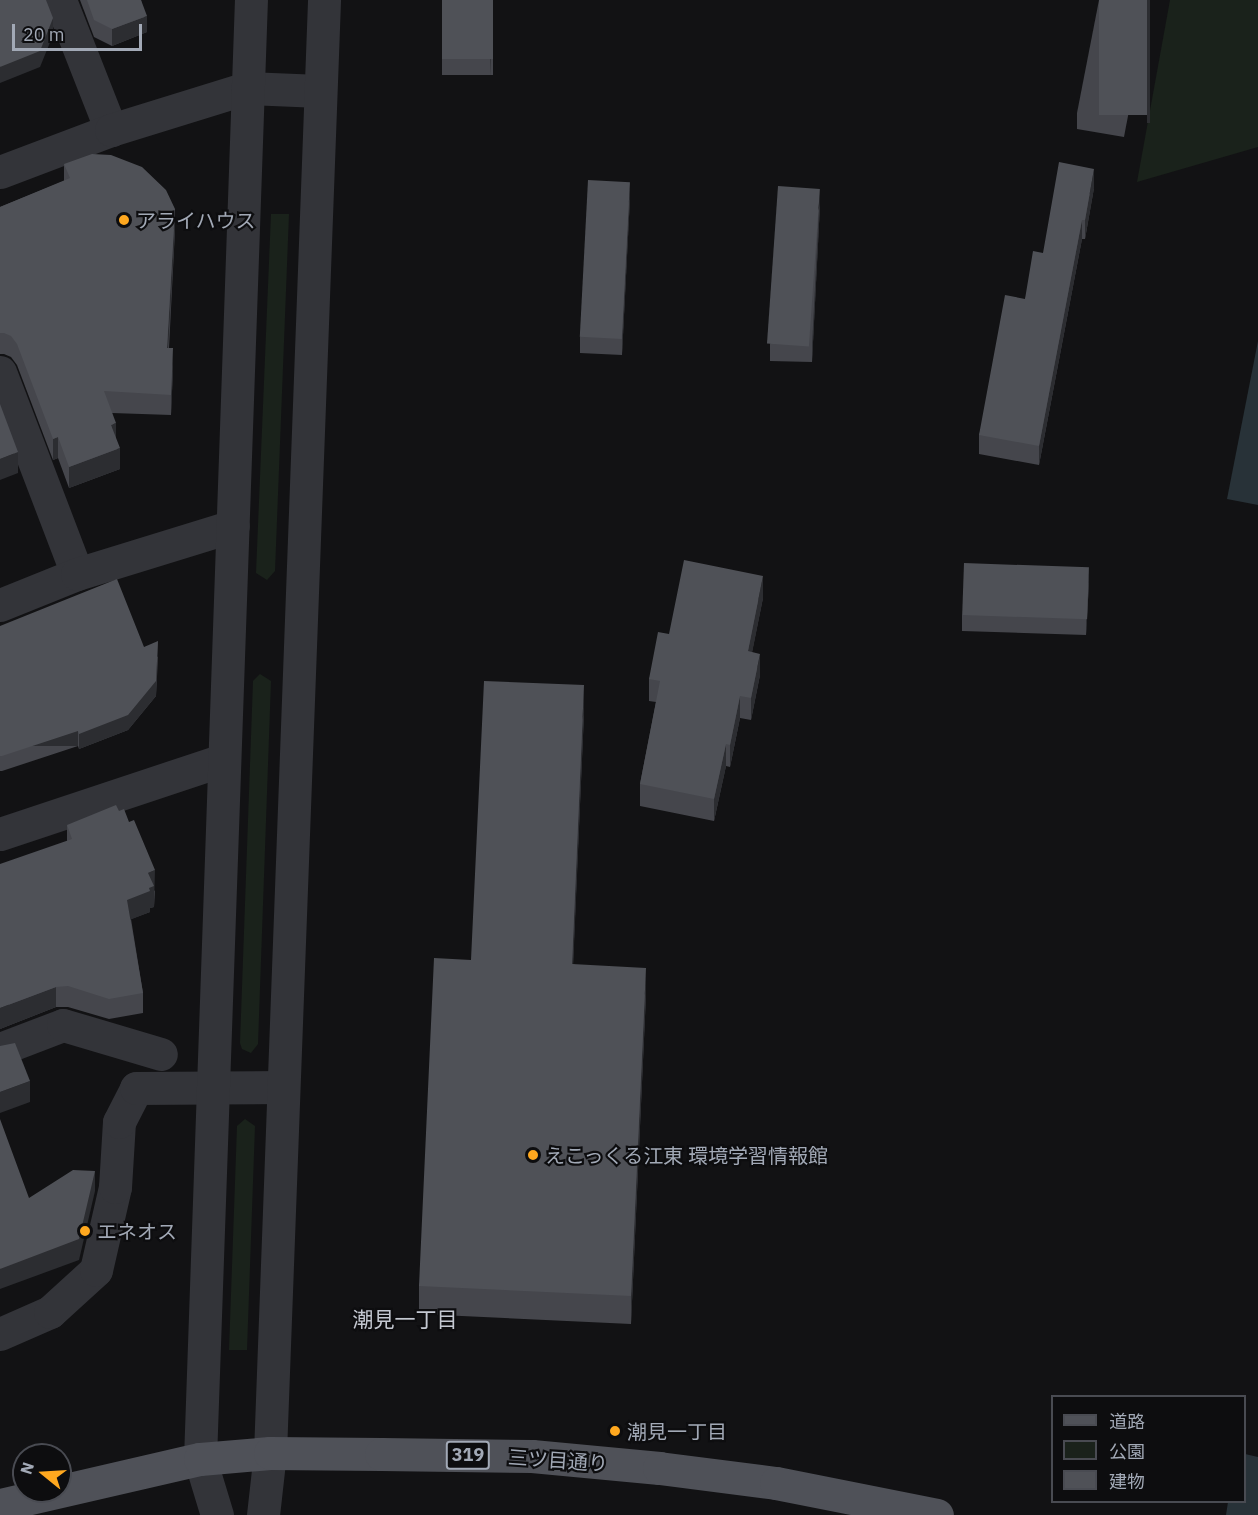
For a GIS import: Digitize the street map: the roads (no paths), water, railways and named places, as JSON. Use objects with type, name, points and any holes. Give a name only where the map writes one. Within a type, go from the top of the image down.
[{"type":"main road","name":"三ツ目通り","points":[[0,1505],[200,1459],[270,1453],[532,1456],[659,1468],[776,1484],[937,1515]]},
{"type":"street","points":[[60,0],[111,130]]},
{"type":"street","points":[[217,1515],[200,1459],[251,0]]},
{"type":"street","points":[[263,1515],[270,1453],[324,0]]},
{"type":"street","points":[[0,172],[111,130],[247,88],[320,91]]},
{"type":"street","points":[[0,372],[76,574]]},
{"type":"street","points":[[0,605],[76,574],[233,526]]},
{"type":"street","points":[[0,834],[223,760]]},
{"type":"street","points":[[0,1049],[63,1025],[161,1054]]},
{"type":"street","points":[[0,1334],[50,1312],[96,1270],[115,1187],[119,1122],[136,1088],[283,1087]]},
{"type":"place","name":"アライハウス","points":[[124,220]]},
{"type":"place","name":"えこっくる江東 環境学習情報館","points":[[533,1155]]},
{"type":"place","name":"エネオス","points":[[85,1231]]},
{"type":"place","name":"潮見一丁目","points":[[615,1431]]},
{"type":"district","name":"潮見一丁目","points":[[405,1319]]}]
